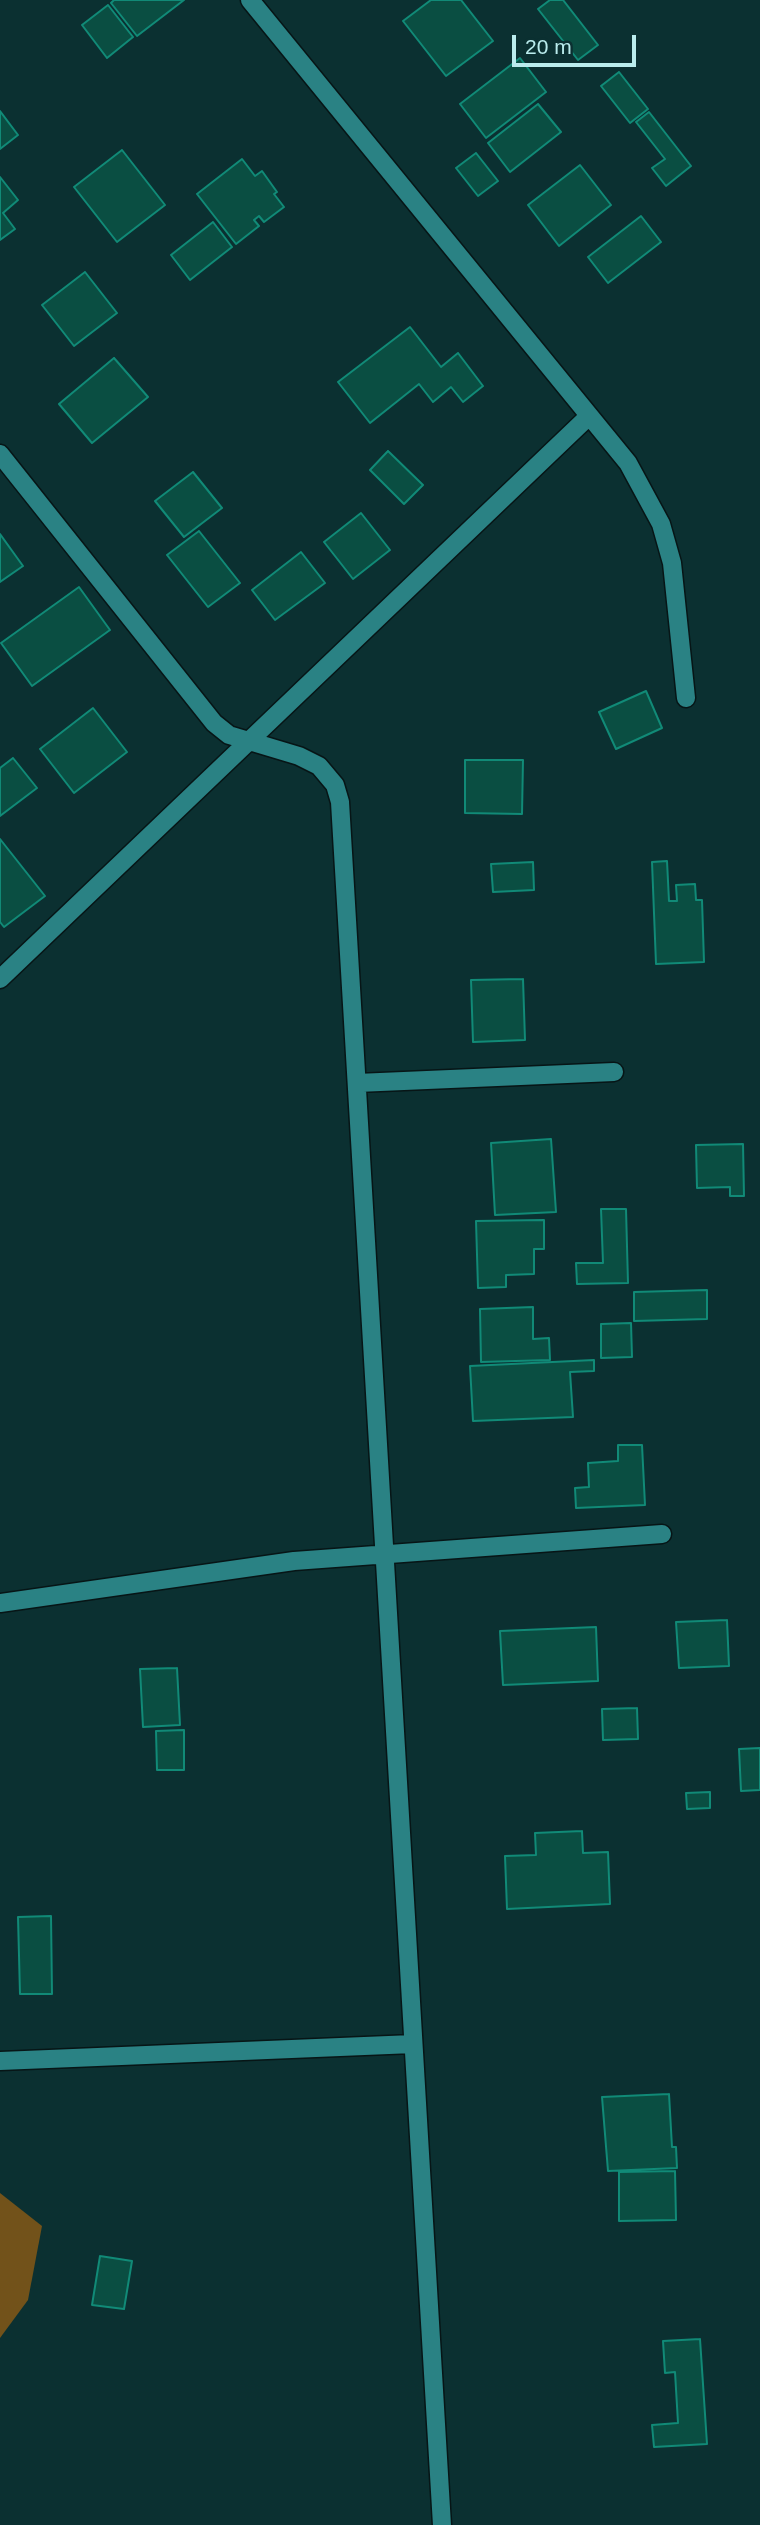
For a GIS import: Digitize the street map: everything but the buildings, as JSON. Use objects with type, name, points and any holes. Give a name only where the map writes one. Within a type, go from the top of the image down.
[{"type":"street","points":[[250,0],[628,463],[661,524],[672,564],[679,610],[686,698]]},
{"type":"street","points":[[0,979],[250,743],[589,416]]},
{"type":"street","points":[[0,454],[214,723],[229,735],[318,766],[335,785],[344,820],[357,1083],[442,2525]]},
{"type":"street","points":[[357,1083],[614,1072]]},
{"type":"street","points":[[0,1603],[294,1561],[662,1534]]},
{"type":"street","points":[[0,2061],[413,2045]]},
{"type":"shaded area","points":[[0,2193],[42,2226],[28,2300],[0,2338]]}]
